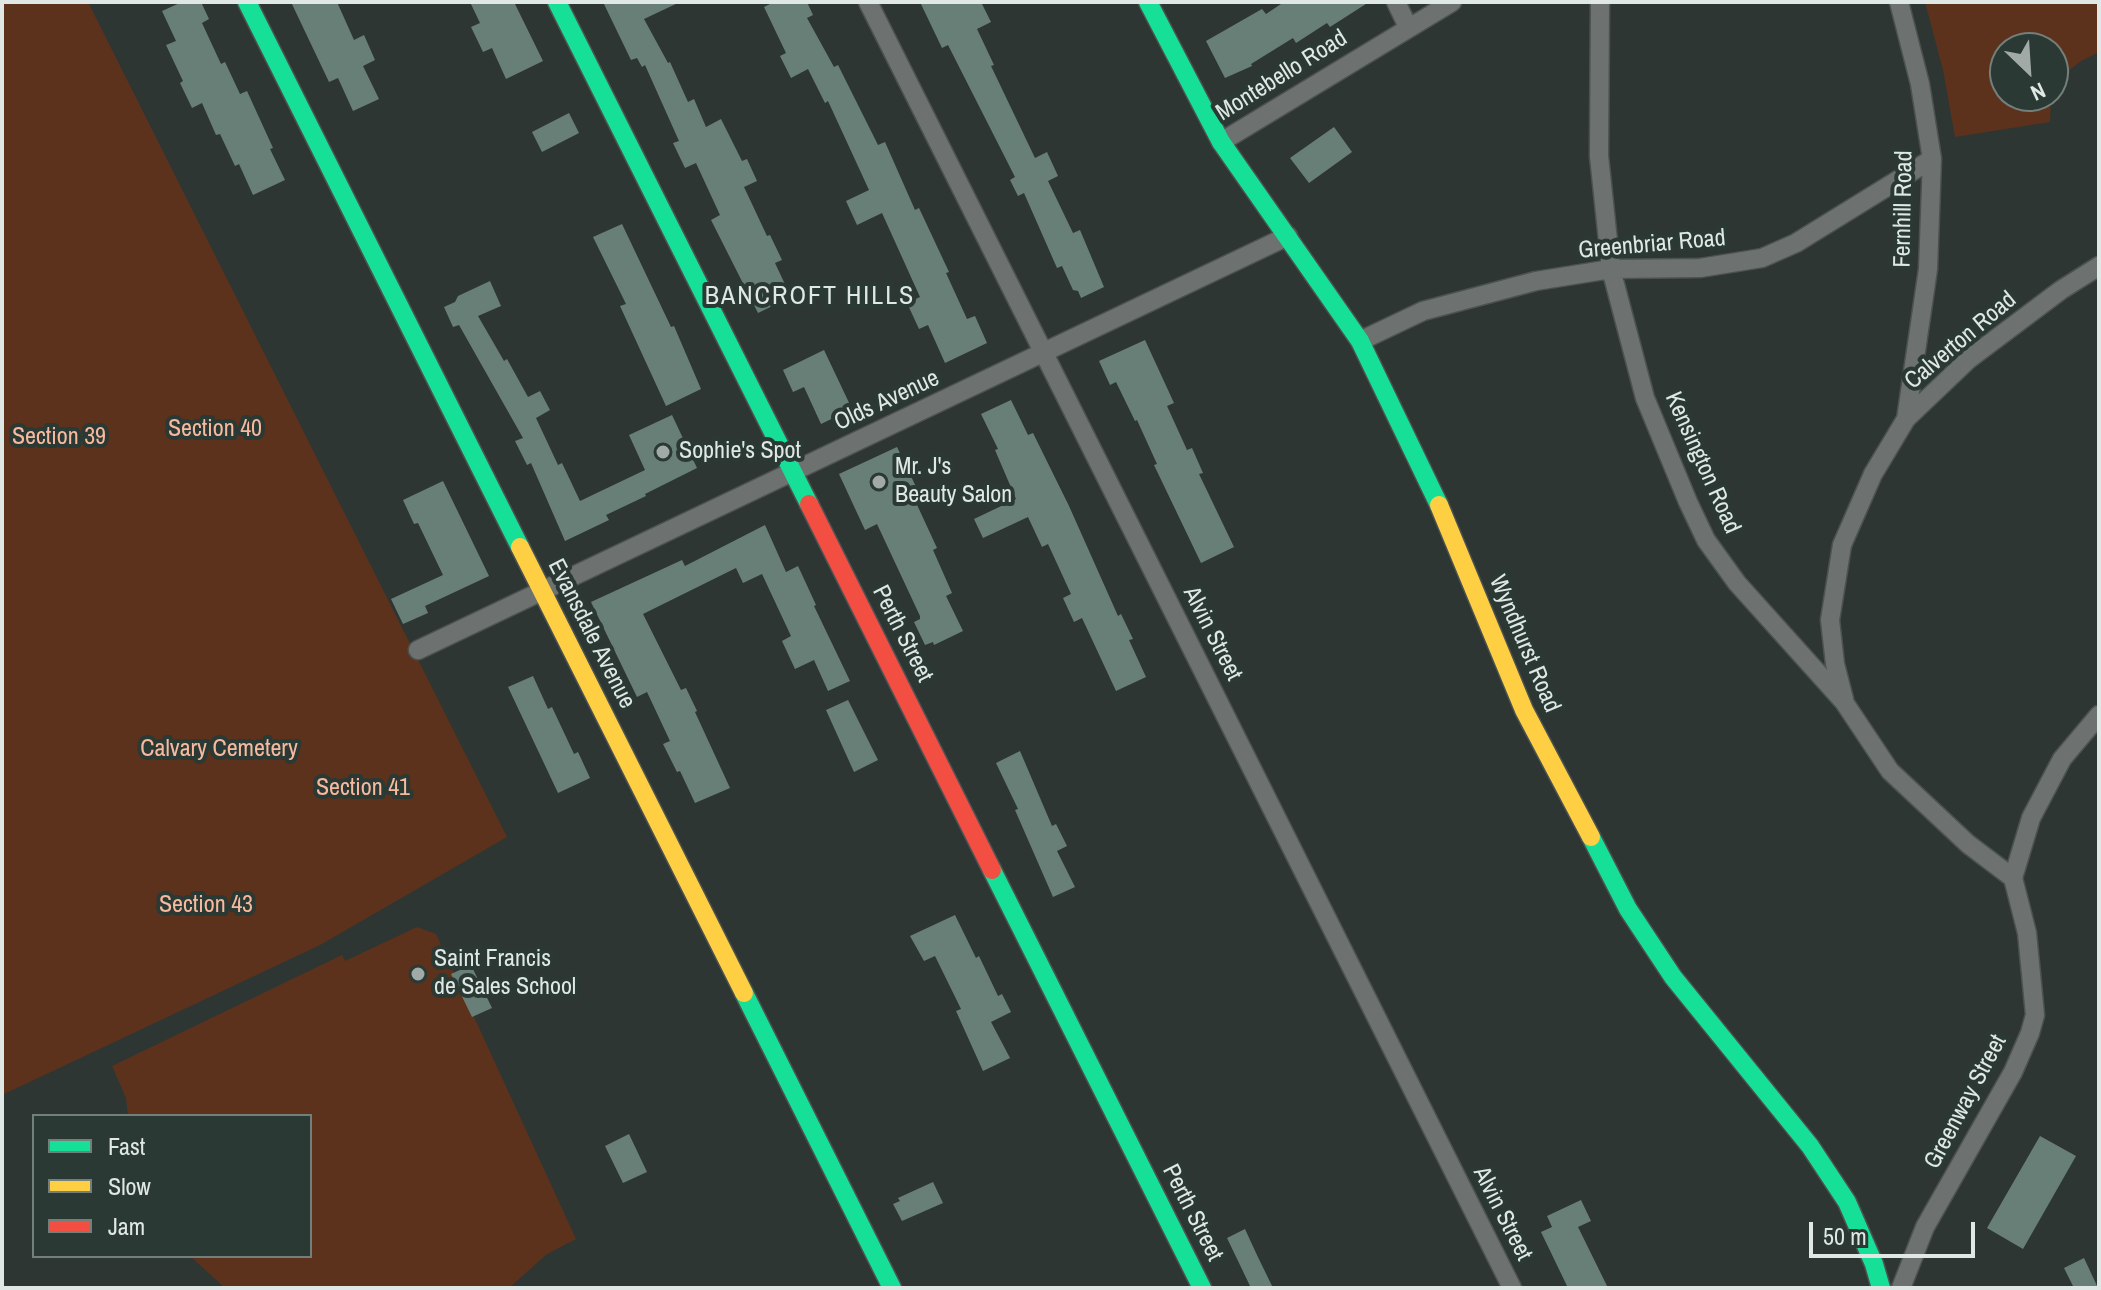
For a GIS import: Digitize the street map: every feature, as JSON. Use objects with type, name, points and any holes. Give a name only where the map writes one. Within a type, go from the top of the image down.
[{"type":"street","name":"Evansdale Avenue","points":[[247,2],[892,1288]]},
{"type":"street","name":"Perth Street","points":[[557,2],[1202,1288]]},
{"type":"street","name":"Alvin Street","points":[[868,2],[1512,1288]]},
{"type":"street","name":"Wyndhurst Road","points":[[1148,2],[1221,142],[1360,341],[1428,478],[1524,710],[1615,885],[1673,977],[1810,1146],[1847,1202],[1881,1288]]},
{"type":"street","points":[[1396,2],[1408,27]]},
{"type":"street","name":"Montebello Road","points":[[1221,142],[1452,2]]},
{"type":"street","name":"Kensington Road","points":[[1600,2],[1599,156],[1611,269],[1645,398],[1706,540],[1737,583],[1844,702],[1890,771],[1968,844],[2013,878]]},
{"type":"street","name":"Fernhill Road","points":[[1899,2],[1923,98],[1932,159],[1928,269],[1906,419]]},
{"type":"street","name":"Greenbriar Road","points":[[1360,341],[1423,311],[1500,288],[1611,269],[1700,268],[1762,258],[1796,243],[1932,159]]},
{"type":"street","name":"Olds Avenue","points":[[418,650],[1288,236]]},
{"type":"street","name":"Calverton Road","points":[[1844,702],[1835,664],[1830,620],[1842,545],[1873,474],[1906,419],[1969,359],[2061,290],[2099,266]]},
{"type":"street","points":[[2013,878],[2031,818],[2062,759],[2099,715]]},
{"type":"street","name":"Greenway Street","points":[[1901,1288],[1925,1227],[2013,1072],[2035,1015],[2022,910],[2013,878]]},
{"type":"green space","name":"Calvary Cemetery","points":[[2,2],[88,2],[507,837],[320,945],[2,1095]]},
{"type":"green space","points":[[1925,2],[2099,2],[2099,52],[2069,70],[2069,32],[1989,32],[1989,112],[2050,112],[2050,122],[1955,137],[1943,70]]},
{"type":"green space","points":[[417,927],[436,934],[576,1239],[547,1254],[509,1288],[225,1288],[192,1258],[312,1258],[312,1114],[128,1114],[126,1098],[112,1066],[342,955],[345,961]]},
{"type":"building","points":[[182,2],[201,2],[209,19],[202,23],[221,64],[225,62],[240,94],[247,91],[285,180],[253,195],[239,164],[235,166],[220,134],[216,135],[202,103],[192,108],[166,45],[176,41],[162,11]]},
{"type":"building","points":[[291,2],[337,2],[354,40],[364,35],[375,60],[363,66],[379,99],[353,111],[338,78],[329,82]]},
{"type":"building","points":[[470,2],[514,2],[543,61],[506,79],[492,48],[483,52],[471,27],[480,23]]},
{"type":"building","points":[[603,2],[680,2],[644,19],[670,62],[688,102],[694,99],[706,127],[721,119],[742,161],[747,159],[757,181],[744,187],[782,260],[775,263],[791,297],[758,313],[711,220],[720,215],[696,163],[685,168],[673,143],[679,141],[645,65],[642,67],[637,58],[631,60]]},
{"type":"building","points":[[774,2],[807,2],[813,15],[807,18],[834,67],[838,65],[878,145],[885,142],[915,210],[919,208],[949,272],[946,273],[967,319],[975,316],[987,343],[945,363],[928,325],[919,329],[907,303],[920,297],[882,213],[857,225],[846,201],[869,190],[828,101],[825,103],[808,69],[791,78],[780,56],[786,53],[764,7]]},
{"type":"building","points":[[920,2],[981,2],[991,22],[977,29],[994,65],[991,66],[1035,158],[1047,152],[1058,176],[1048,181],[1073,233],[1080,230],[1104,287],[1081,298],[1078,291],[1073,290],[1062,266],[1057,268],[1024,193],[1018,196],[1010,180],[1015,177],[948,45],[942,48]]},
{"type":"building","points":[[1284,2],[1369,2],[1330,27],[1327,23],[1296,43],[1293,38],[1252,66],[1225,78],[1206,41],[1262,9],[1266,14]]},
{"type":"building","points":[[569,113],[579,133],[542,152],[532,132]]},
{"type":"building","points":[[1334,127],[1352,152],[1309,183],[1290,158]]},
{"type":"building","points":[[622,224],[671,327],[674,326],[701,389],[666,406],[620,306],[626,304],[593,237]]},
{"type":"building","points":[[490,281],[501,306],[478,316],[528,397],[540,391],[550,410],[536,418],[558,465],[562,463],[580,501],[645,470],[629,435],[672,415],[697,468],[606,515],[609,520],[565,541],[531,463],[527,465],[515,441],[523,438],[459,325],[453,327],[444,307],[455,302],[458,296]]},
{"type":"building","points":[[1145,340],[1174,403],[1167,406],[1187,450],[1192,448],[1203,473],[1199,474],[1234,547],[1201,563],[1154,465],[1157,464],[1137,420],[1116,382],[1110,385],[1099,361]]},
{"type":"building","points":[[824,350],[852,409],[821,424],[804,387],[793,392],[783,370]]},
{"type":"building","points":[[1011,400],[1028,435],[1033,433],[1118,616],[1121,614],[1133,639],[1129,640],[1146,677],[1116,691],[1082,618],[1074,622],[1063,598],[1071,594],[1048,544],[1042,547],[1028,517],[983,538],[974,519],[1016,499],[981,414]]},
{"type":"building","points":[[897,447],[918,491],[912,494],[937,548],[933,550],[952,593],[946,596],[963,631],[934,645],[933,642],[925,645],[914,622],[920,616],[877,524],[865,530],[839,474]]},
{"type":"building","points":[[443,481],[489,576],[425,606],[428,613],[403,624],[391,599],[443,575],[418,523],[414,524],[403,500]]},
{"type":"building","points":[[765,525],[786,572],[798,566],[850,681],[828,691],[814,660],[795,669],[782,641],[791,636],[762,574],[743,583],[736,568],[643,614],[681,690],[686,688],[730,788],[695,803],[663,744],[670,741],[647,692],[637,697],[591,602],[682,560],[685,566]]},
{"type":"building","points":[[533,676],[548,709],[552,707],[574,754],[578,752],[590,778],[558,793],[508,687]]},
{"type":"building","points":[[848,700],[878,760],[854,772],[826,710]]},
{"type":"building","points":[[1020,751],[1052,826],[1056,824],[1067,846],[1057,851],[1075,887],[1053,897],[996,763]]},
{"type":"building","points":[[955,915],[976,958],[979,956],[998,996],[1002,994],[1011,1012],[991,1022],[1010,1058],[983,1071],[956,1011],[961,1009],[935,956],[924,961],[910,936]]},
{"type":"building","points":[[471,965],[492,1008],[472,1017],[451,974]]},
{"type":"building","points":[[629,1134],[647,1172],[623,1183],[605,1146]]},
{"type":"building","points":[[2040,1136],[2076,1156],[2023,1249],[1987,1228]]},
{"type":"building","points":[[933,1182],[943,1203],[902,1221],[893,1204],[900,1201],[898,1198]]},
{"type":"building","points":[[1581,1200],[1591,1221],[1578,1227],[1608,1288],[1568,1288],[1541,1232],[1552,1227],[1547,1216]]},
{"type":"building","points":[[1245,1229],[1273,1288],[1251,1288],[1227,1238]]},
{"type":"building","points":[[2084,1258],[2098,1288],[2074,1288],[2064,1268]]},
{"type":"traffic: fast","points":[[247,2],[520,547]]},
{"type":"traffic: fast","points":[[557,2],[809,504]]},
{"type":"traffic: fast","points":[[1148,2],[1221,142],[1360,341],[1439,505]]},
{"type":"traffic: fast","points":[[1591,837],[1628,909],[1673,977],[1810,1146],[1847,1202],[1881,1288]]},
{"type":"traffic: fast","points":[[992,870],[1202,1288]]},
{"type":"traffic: fast","points":[[744,993],[892,1288]]},
{"type":"traffic: slow","points":[[1439,505],[1524,710],[1591,837]]},
{"type":"traffic: slow","points":[[520,547],[744,993]]},
{"type":"traffic: jam","points":[[809,504],[992,870]]},
{"type":"place","name":"Sophie's Spot","points":[[663,452]]},
{"type":"place","name":"Mr. J's Beauty Salon","points":[[879,482]]},
{"type":"place","name":"Saint Francis de Sales School","points":[[418,974]]},
{"type":"district","name":"BANCROFT HILLS","points":[[810,297]]},
{"type":"park label","name":"Section 40","points":[[215,430]]},
{"type":"park label","name":"Section 39","points":[[59,438]]},
{"type":"park label","name":"Section 41","points":[[363,789]]},
{"type":"park label","name":"Section 43","points":[[206,906]]}]
